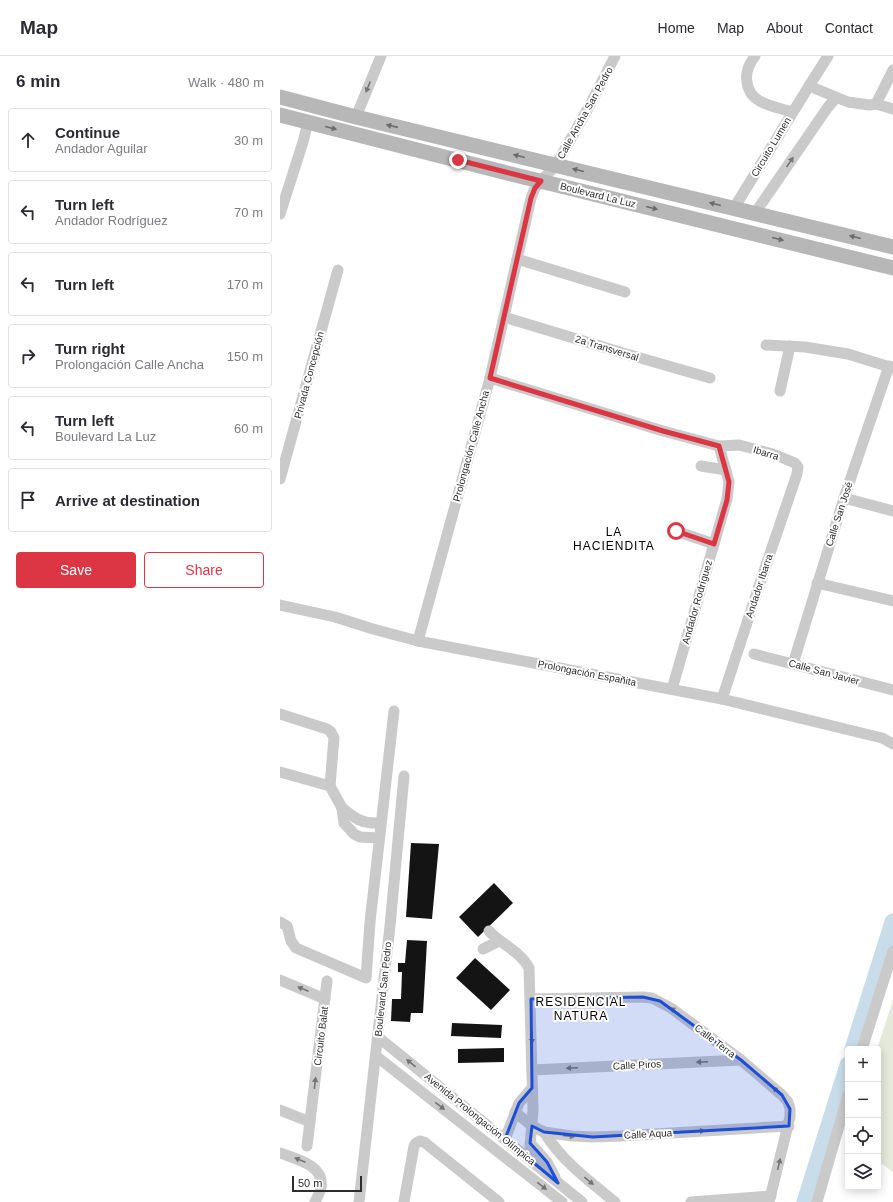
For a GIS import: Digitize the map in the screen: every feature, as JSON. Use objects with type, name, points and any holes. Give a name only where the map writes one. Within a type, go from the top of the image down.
[{"type":"main road","name":"Boulevard La Luz","points":[[280,97],[356,118],[893,247]]},
{"type":"main road","name":"Boulevard La Luz","points":[[280,115],[893,268]]},
{"type":"street","points":[[356,118],[381,56]]},
{"type":"street","points":[[755,56],[747,69],[747,87],[750,94],[756,100],[792,112]]},
{"type":"street","name":"Circuito Lumen","points":[[734,208],[828,56]]},
{"type":"street","name":"Calle Ancha San Pedro","points":[[541,181],[556,165],[615,58]]},
{"type":"street","points":[[876,104],[893,70]]},
{"type":"street","points":[[809,86],[836,98],[858,104],[876,104],[893,109]]},
{"type":"street","points":[[755,213],[828,107],[836,98]]},
{"type":"street","points":[[280,214],[308,122]]},
{"type":"street","name":"Prolongación Calle Ancha","points":[[418,641],[490,378],[531,198],[535,188],[541,181]]},
{"type":"street","points":[[517,259],[625,292]]},
{"type":"street","name":"Privada Concepción","points":[[280,480],[338,270]]},
{"type":"street","name":"2a Transversal","points":[[504,317],[710,378]]},
{"type":"street","points":[[766,345],[805,347],[848,354],[891,367]]},
{"type":"street","points":[[780,392],[790,346]]},
{"type":"street","name":"Calle San José","points":[[793,664],[844,498],[891,367]]},
{"type":"street","points":[[490,378],[663,431],[722,445]]},
{"type":"street","name":"Andador Rodríguez","points":[[672,689],[729,489],[722,445]]},
{"type":"street","name":"Ibarra","points":[[722,445],[739,445],[791,461],[798,467],[797,474]]},
{"type":"street","points":[[701,466],[726,470]]},
{"type":"street","name":"Andador Ibarra","points":[[722,699],[797,474]]},
{"type":"street","points":[[844,498],[893,511]]},
{"type":"street","points":[[676,531],[714,544]]},
{"type":"street","points":[[817,583],[893,601]]},
{"type":"street","name":"Prolongación Españita","points":[[280,605],[340,618],[373,629],[418,641],[722,699],[882,738],[893,744]]},
{"type":"street","name":"Calle San Javier","points":[[754,654],[893,690]]},
{"type":"street","name":"Boulevard San Pedro","points":[[280,922],[287,926],[291,941],[296,948],[366,978],[380,823],[394,711]]},
{"type":"street","points":[[280,714],[327,729],[331,732],[334,738],[330,786],[342,808],[344,823],[354,834],[360,837],[379,838]]},
{"type":"street","points":[[280,772],[330,786]]},
{"type":"street","name":"Boulevard San Pedro","points":[[359,1202],[390,926],[404,776]]},
{"type":"street","points":[[342,808],[358,820],[369,824],[380,823]]},
{"type":"street","points":[[377,857],[396,860]]},
{"type":"street","points":[[489,931],[499,941],[522,957],[529,968],[533,1110],[529,1159]]},
{"type":"street","points":[[483,949],[499,941]]},
{"type":"street","points":[[863,1046],[893,950]]},
{"type":"street","name":"Circuito Balat","points":[[280,980],[325,999],[307,1146]]},
{"type":"street","points":[[325,999],[327,981]]},
{"type":"street","name":"Calle Terra","points":[[531,999],[652,998],[670,1008],[741,1060],[782,1095],[788,1102],[790,1109],[789,1126],[770,1199]]},
{"type":"street","name":"Avenida Prolongación Olímpica","points":[[378,1037],[582,1202]]},
{"type":"street","name":"Avenida Prolongación Olímpica","points":[[376,1056],[562,1202]]},
{"type":"street","name":"Calle Piros","points":[[532,1070],[741,1060]]},
{"type":"street","points":[[505,1139],[519,1103],[532,1088]]},
{"type":"street","points":[[816,1202],[845,1105]]},
{"type":"street","points":[[457,1120],[467,1109]]},
{"type":"street","points":[[280,1110],[310,1122]]},
{"type":"street","name":"Calle Aqua","points":[[515,1112],[532,1126],[544,1132],[572,1136],[593,1137],[789,1126]]},
{"type":"street","points":[[544,1132],[560,1154],[570,1164],[615,1202]]},
{"type":"street","points":[[404,1202],[414,1146],[420,1141],[424,1142],[499,1202]]},
{"type":"street","points":[[530,1143],[547,1162],[558,1183]]},
{"type":"street","points":[[280,1153],[306,1163],[317,1171],[320,1176],[321,1189],[314,1202]]},
{"type":"street","points":[[691,1202],[770,1199]]},
{"type":"highlighted area","points":[[643,997],[660,1001],[741,1060],[782,1095],[790,1109],[789,1126],[593,1137],[544,1132],[532,1126],[530,1143],[547,1162],[558,1183],[505,1139],[519,1103],[532,1088],[531,999]]},
{"type":"green space","points":[[893,1000],[893,1172],[881,1163],[881,1046],[878,1046]]},
{"type":"building","points":[[411,843],[439,844],[432,919],[406,917]]},
{"type":"building","points":[[494,883],[513,903],[478,937],[459,917]]},
{"type":"building","points":[[407,940],[427,941],[423,1013],[411,1013],[410,1022],[391,1021],[392,999],[401,999],[402,972],[398,972],[398,963],[405,963]]},
{"type":"building","points":[[475,958],[510,990],[491,1010],[456,978]]},
{"type":"building","points":[[452,1023],[502,1025],[501,1038],[451,1036]]},
{"type":"building","points":[[504,1048],[504,1062],[458,1063],[458,1049]]},
{"type":"waterway","points":[[854,1046],[893,922]]},
{"type":"waterway","points":[[805,1202],[845,1075]]},
{"type":"district","name":"LA HACIENDITA","points":[[614,539]]},
{"type":"district","name":"RESIDENCIAL NATURA","points":[[581,1009]]},
{"type":"route","points":[[458,160],[541,181],[535,188],[531,198],[490,378],[663,431],[719,446],[728,475],[729,489],[714,544],[676,531]]}]
